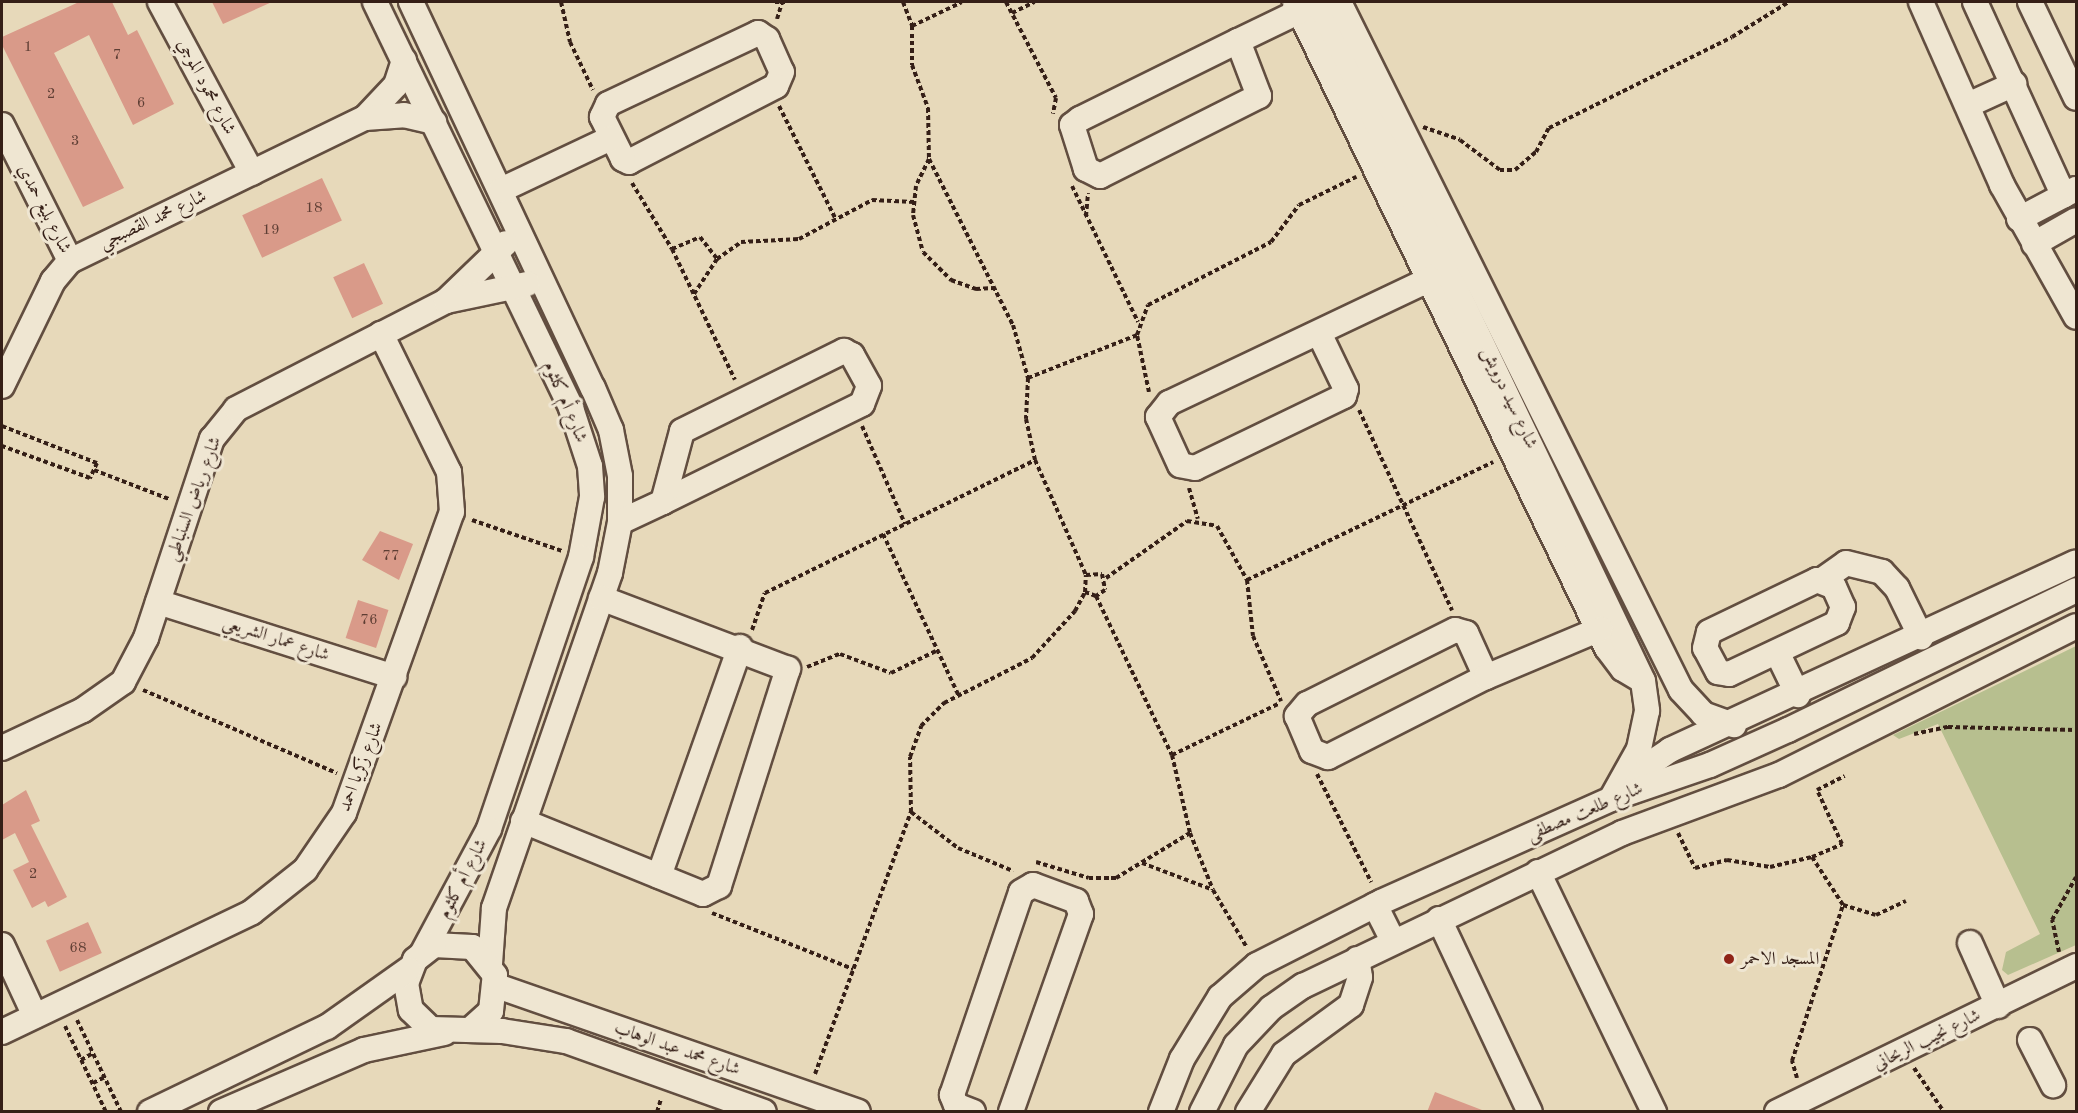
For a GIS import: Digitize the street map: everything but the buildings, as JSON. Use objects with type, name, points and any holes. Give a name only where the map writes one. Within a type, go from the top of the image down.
[{"type":"street","name":"شارع محمود الموجي","points":[[160,2],[252,173]]},
{"type":"street","name":"شارع أم كلثوم","points":[[150,1112],[327,1028],[416,960],[489,829],[581,557],[592,497],[585,446],[494,248],[375,2]]},
{"type":"street","name":"شارع أم كلثوم","points":[[411,2],[501,190],[611,430],[620,476],[620,522],[601,598],[522,821],[494,908],[493,975]]},
{"type":"street","name":"شارع سيد درويش","points":[[1339,2],[1681,690],[1703,714],[1734,725]]},
{"type":"street","points":[[1921,2],[2019,219],[2076,317]]},
{"type":"street","points":[[1975,2],[2070,192],[2019,219]]},
{"type":"street","points":[[2030,2],[2076,98]]},
{"type":"street","points":[[1238,41],[1259,96],[1100,176],[1086,169],[1072,125],[1305,5],[1386,162],[1430,279],[1614,659],[1643,681]]},
{"type":"street","points":[[748,34],[767,39],[782,72],[770,88],[629,162],[623,159],[611,138],[603,111],[748,34]]},
{"type":"street","name":"شارع محمد القصبجي","points":[[2,386],[53,281],[70,261],[365,118],[396,85],[404,60]]},
{"type":"street","points":[[1968,105],[2014,84]]},
{"type":"street","name":"شارع محمد القصبجي","points":[[365,118],[404,115],[434,122]]},
{"type":"street","name":"شارع بليغ حمدي","points":[[2,125],[70,261]]},
{"type":"street","points":[[501,190],[611,138]]},
{"type":"street","name":"شارع سيد درويش","points":[[1386,162],[1643,681],[1647,711],[1639,749],[1621,795]]},
{"type":"street","points":[[2034,244],[2076,220]]},
{"type":"street","points":[[494,248],[521,235]]},
{"type":"street","name":"شارع رياض السنباطي","points":[[446,301],[494,248]]},
{"type":"street","name":"شارع رياض السنباطي","points":[[2,748],[83,710],[123,682],[137,661],[212,439],[236,409],[446,301],[514,291],[542,278]]},
{"type":"street","points":[[1319,333],[1346,389],[1344,396],[1188,470],[1180,465],[1158,417],[1162,409],[1430,279]]},
{"type":"street","name":"شارع زكريا احمد","points":[[2,1032],[252,912],[280,893],[327,843],[357,782],[452,512],[449,472],[381,334]]},
{"type":"street","points":[[620,522],[663,502],[862,404],[869,386],[852,355],[844,351],[743,397],[682,431],[663,502]]},
{"type":"street","points":[[1621,795],[1660,756],[1734,725],[2076,562]]},
{"type":"street","points":[[1822,580],[1834,587],[1844,607],[1841,619],[1777,652],[1724,674],[1704,642],[1714,628],[1822,580],[1846,563],[1882,572],[1897,588],[1921,637]]},
{"type":"street","name":"شارع طلعت مصطفى","points":[[1161,1112],[1182,1059],[1220,998],[1257,965],[1378,903],[1621,795],[1788,730],[2076,590]]},
{"type":"street","points":[[522,821],[704,894],[719,886],[788,677],[784,663],[601,598]]},
{"type":"street","name":"شارع عمار الشريعي","points":[[158,602],[394,677]]},
{"type":"street","name":"شارع طلعت مصطفى","points":[[1202,1112],[1252,1026],[1303,986],[1538,872],[1669,814],[1874,740],[2076,626]]},
{"type":"street","points":[[1486,677],[1462,630],[1300,710],[1297,716],[1319,758],[1486,677],[1600,629]]},
{"type":"street","points":[[659,876],[743,648]]},
{"type":"street","points":[[1777,652],[1798,695]]},
{"type":"street","points":[[1538,872],[1654,1112]]},
{"type":"street","points":[[973,1112],[956,1105],[952,1095],[1021,892],[1033,885],[1076,901],[1081,914],[1011,1112]]},
{"type":"street","points":[[1378,903],[1393,941]]},
{"type":"street","points":[[1439,919],[1530,1112]]},
{"type":"street","points":[[221,1112],[363,1050],[471,1029],[490,1011],[493,975],[459,943],[416,960],[406,997],[419,1021],[444,1033]]},
{"type":"street","points":[[1970,943],[1998,1006]]},
{"type":"street","points":[[2,945],[53,1007]]},
{"type":"street","points":[[1248,1112],[1284,1054],[1351,1005],[1359,987],[1358,959]]},
{"type":"street","name":"شارع نجيب الريحاني","points":[[1777,1112],[1998,1006],[2071,968]]},
{"type":"street","name":"شارع محمد عبد الوهاب","points":[[493,975],[858,1112]]},
{"type":"street","name":"شارع محمد عبد الوهاب","points":[[471,1029],[566,1041],[764,1112]]},
{"type":"street","points":[[2030,1040],[2053,1085]]},
{"type":"path","points":[[561,2],[570,42],[603,111]]},
{"type":"path","points":[[774,2],[785,2]]},
{"type":"path","points":[[903,2],[912,26],[912,65],[928,108],[929,159],[914,201],[914,228],[931,263],[962,286],[993,288]]},
{"type":"path","points":[[912,26],[962,2]]},
{"type":"path","points":[[1012,13],[1035,2]]},
{"type":"path","points":[[1405,132],[1432,127],[1461,140],[1500,170],[1515,170],[1536,152],[1549,128],[1731,38],[1789,2]]},
{"type":"path","points":[[770,88],[835,218]]},
{"type":"path","points":[[623,159],[645,208],[672,249],[743,397]]},
{"type":"path","points":[[807,1094],[911,812],[914,741],[931,713],[958,696],[1032,658],[1063,628],[1085,592],[1086,574],[1035,460],[1026,419],[1028,378],[1013,325],[929,159]]},
{"type":"path","points":[[1162,409],[1149,392],[1137,335],[1142,314],[1156,299],[1271,242],[1299,205],[1386,162]]},
{"type":"path","points":[[694,294],[717,259],[741,242],[799,239],[872,200],[914,201]]},
{"type":"path","points":[[672,249],[700,237],[717,259]]},
{"type":"path","points":[[1028,378],[1137,335]]},
{"type":"path","points":[[1344,396],[1359,411],[1462,630]]},
{"type":"path","points":[[862,404],[866,443],[905,524]]},
{"type":"path","points":[[2,426],[95,461],[94,470],[90,478],[2,446]]},
{"type":"path","points":[[1248,580],[1514,452]]},
{"type":"path","points":[[743,648],[765,593],[1035,460]]},
{"type":"path","points":[[94,470],[190,506]]},
{"type":"path","points":[[1188,470],[1198,519]]},
{"type":"path","points":[[452,512],[581,557]]},
{"type":"path","points":[[1106,578],[1187,521],[1198,519],[1221,530],[1248,580],[1253,636],[1281,703],[1172,755]]},
{"type":"path","points":[[883,534],[958,696]]},
{"type":"path","points":[[1086,574],[1097,571],[1106,578]]},
{"type":"path","points":[[1096,596],[1105,590],[1106,578]]},
{"type":"path","points":[[1085,592],[1096,596],[1172,755],[1190,832],[1213,890],[1257,965]]},
{"type":"path","points":[[788,677],[832,654],[891,673],[938,650]]},
{"type":"path","points":[[123,682],[357,782]]},
{"type":"path","points":[[1910,735],[1948,727],[2076,730]]},
{"type":"path","points":[[1319,758],[1318,781],[1378,903]]},
{"type":"path","points":[[1669,814],[1695,868],[1727,860],[1770,867],[1812,857],[1842,844],[1817,790],[1845,776]]},
{"type":"path","points":[[911,812],[958,848],[1013,871],[1019,868]]},
{"type":"path","points":[[1026,866],[1042,861],[1107,879],[1142,862],[1190,832]]},
{"type":"path","points":[[1812,857],[1843,904],[1876,915],[1906,901]]},
{"type":"path","points":[[1142,862],[1213,890]]},
{"type":"path","points":[[2071,968],[2052,920],[2076,877]]},
{"type":"path","points":[[704,894],[721,920],[853,969]]},
{"type":"path","points":[[1804,1098],[1792,1061],[1843,904]]},
{"type":"path","points":[[53,1007],[93,1053],[121,1112]]},
{"type":"path","points":[[53,1007],[106,1112]]},
{"type":"path","points":[[1902,1052],[1944,1112]]},
{"type":"path","points":[[81,1060],[93,1053]]},
{"type":"path","points":[[93,1083],[105,1077]]},
{"type":"green space","points":[[2076,646],[2076,945],[2008,975],[2002,970],[2006,952],[2040,934],[1938,724],[1899,739],[1893,735]]},
{"type":"place","name":"المسجد الاحمر","points":[[1729,959]]}]
